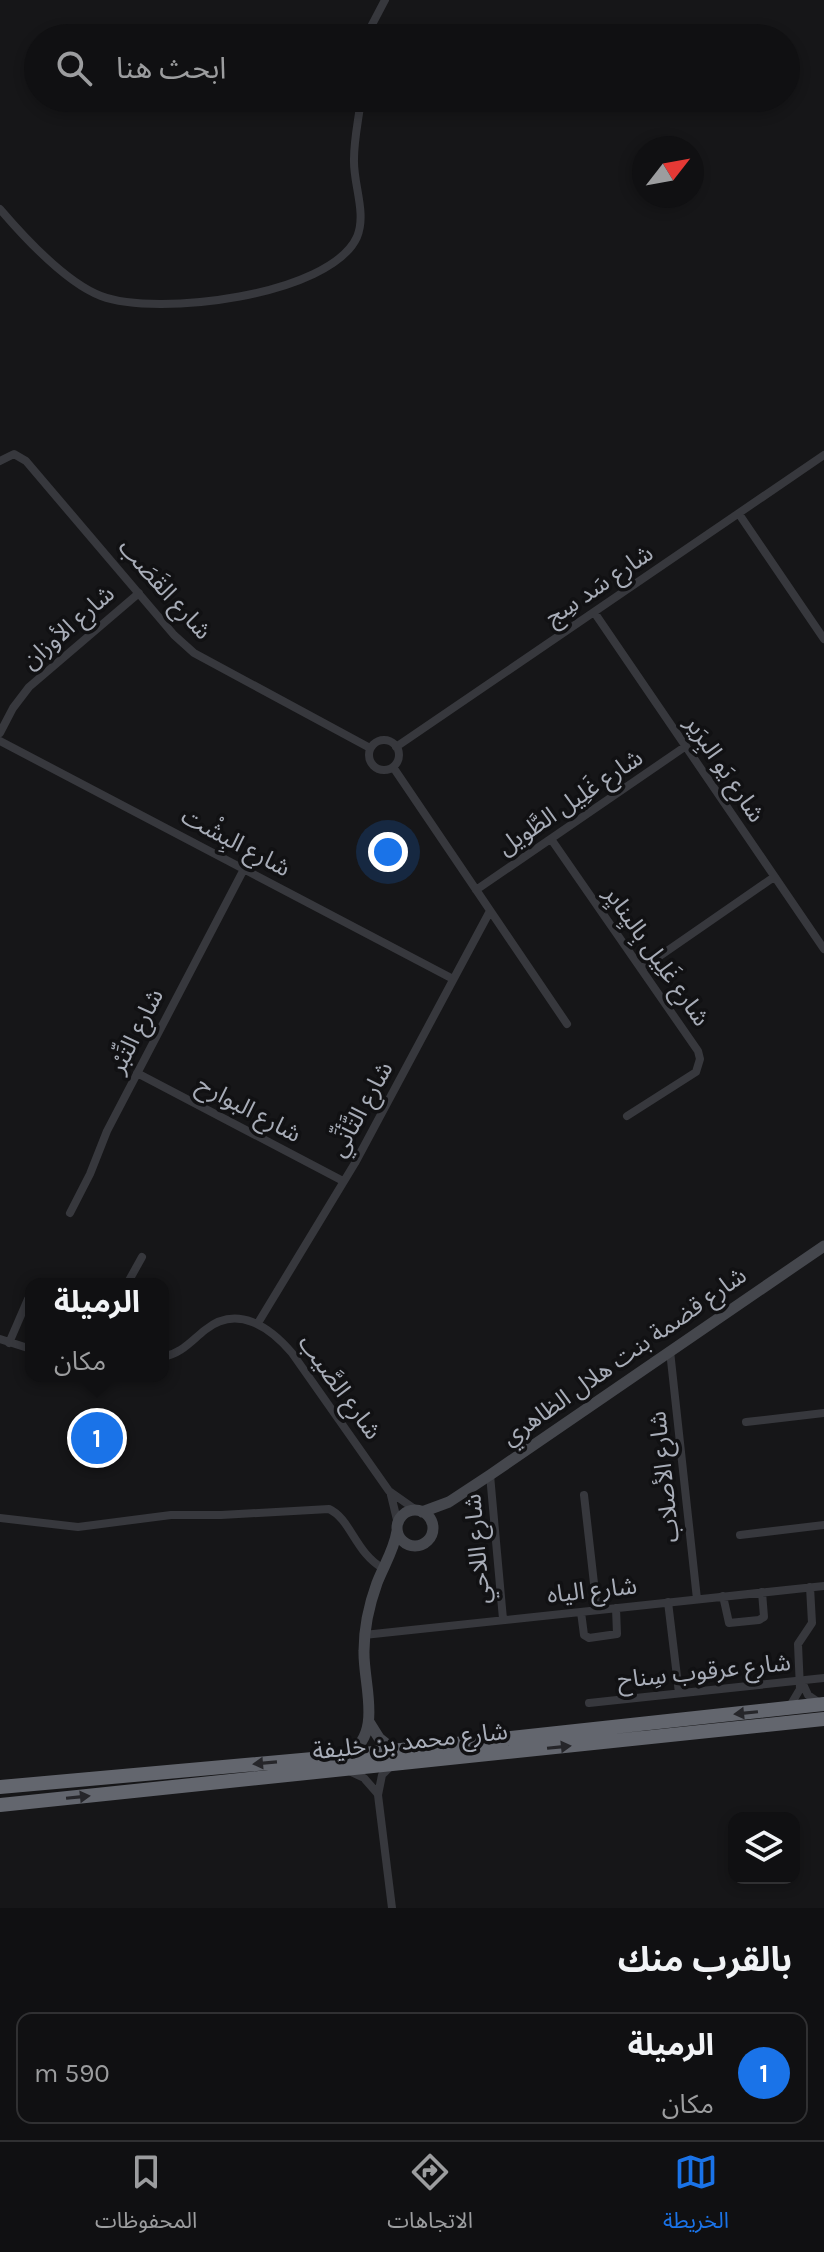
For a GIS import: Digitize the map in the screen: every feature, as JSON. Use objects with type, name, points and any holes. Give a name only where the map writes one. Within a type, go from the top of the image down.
[{"type":"highway","name":"شارع محمد بن خليفة","points":[[392,1758],[786,1709],[823,1709]]},
{"type":"highway","name":"شارع محمد بن خليفة","points":[[0,1805],[823,1709]]},
{"type":"highway","name":"شارع محمد بن خليفة","points":[[0,1787],[345,1763]]},
{"type":"street","points":[[372,24],[385,0]]},
{"type":"street","points":[[0,209],[65,275],[102,296],[150,304],[208,303],[249,296],[293,282],[317,270],[343,255],[355,240],[361,220],[354,159],[359,112]]},
{"type":"street","name":"شارع القَصَب","points":[[0,461],[14,454],[26,461],[174,635],[206,661],[370,748]]},
{"type":"street","name":"شارع سَد سِج","points":[[396,747],[824,455]]},
{"type":"street","points":[[739,514],[824,639]]},
{"type":"street","name":"شارع الأوزان","points":[[0,733],[27,688],[139,593]]},
{"type":"street","name":"شارع يَو البِرَير","points":[[594,612],[824,949]]},
{"type":"street","points":[[383,740],[396,747],[399,756],[393,767],[384,771],[375,768],[368,757],[370,748],[383,740]]},
{"type":"street","name":"شارع البِشْت","points":[[0,741],[453,979]]},
{"type":"street","name":"شارع غَلِيل الطَّويل","points":[[476,890],[686,746]]},
{"type":"street","points":[[393,767],[567,1024]]},
{"type":"street","name":"شارع غَلِيل بِاليِنايِر","points":[[551,839],[694,1044],[700,1059],[699,1067],[691,1076],[627,1116]]},
{"type":"street","name":"شارع التِّبْر","points":[[70,1213],[107,1131],[244,869]]},
{"type":"street","points":[[641,969],[774,877]]},
{"type":"street","name":"شارع التَّأنِّي","points":[[258,1323],[399,1082],[490,911]]},
{"type":"street","name":"شارع البوارح","points":[[137,1073],[343,1181]]},
{"type":"street","name":"شارع قضمة بنت هلال الظاهري","points":[[419,1511],[449,1502],[824,1246]]},
{"type":"street","points":[[130,1278],[142,1257]]},
{"type":"street","points":[[9,1343],[25,1315]]},
{"type":"street","points":[[169,1355],[185,1349],[203,1332],[225,1320],[238,1318],[258,1323]]},
{"type":"street","name":"شارع الصَّيب","points":[[258,1323],[276,1335],[292,1353],[389,1491],[398,1527]]},
{"type":"street","points":[[0,1339],[25,1347]]},
{"type":"street","name":"شارع الأصلاب","points":[[670,1351],[697,1599]]},
{"type":"street","points":[[746,1422],[824,1413]]},
{"type":"street","name":"شارع اللاحي","points":[[490,1475],[503,1619]]},
{"type":"street","name":"شارع الصَّيب","points":[[389,1491],[419,1511]]},
{"type":"street","points":[[584,1495],[597,1610]]},
{"type":"street","name":"شارع قضمة بنت هلال الظاهري","points":[[432,1527],[449,1502]]},
{"type":"street","points":[[0,1518],[78,1527],[171,1515],[329,1509],[341,1517],[364,1555],[385,1567]]},
{"type":"street","points":[[378,1795],[364,1778],[345,1763],[367,1734],[369,1722],[364,1635],[371,1599],[403,1515],[419,1511],[431,1521],[428,1540],[402,1552],[385,1567]]},
{"type":"street","points":[[740,1535],[824,1525]]},
{"type":"street","points":[[398,1527],[403,1541],[415,1546]]},
{"type":"street","name":"شارع الياه","points":[[364,1635],[824,1586]]},
{"type":"street","points":[[786,1709],[798,1697],[801,1681],[798,1649],[812,1623],[810,1587]]},
{"type":"street","points":[[723,1596],[725,1618],[729,1623],[759,1620],[764,1617],[762,1592]]},
{"type":"street","points":[[668,1602],[679,1693]]},
{"type":"street","points":[[581,1612],[585,1637],[601,1637],[617,1634],[616,1608]]},
{"type":"street","name":"شارع عرقوب سِناح","points":[[589,1703],[824,1678]]},
{"type":"street","points":[[801,1681],[808,1695],[823,1709]]},
{"type":"street","points":[[369,1722],[392,1758],[382,1775],[378,1795],[392,1908]]},
{"type":"place","name":"الرميلة","points":[[97,1438]]}]
